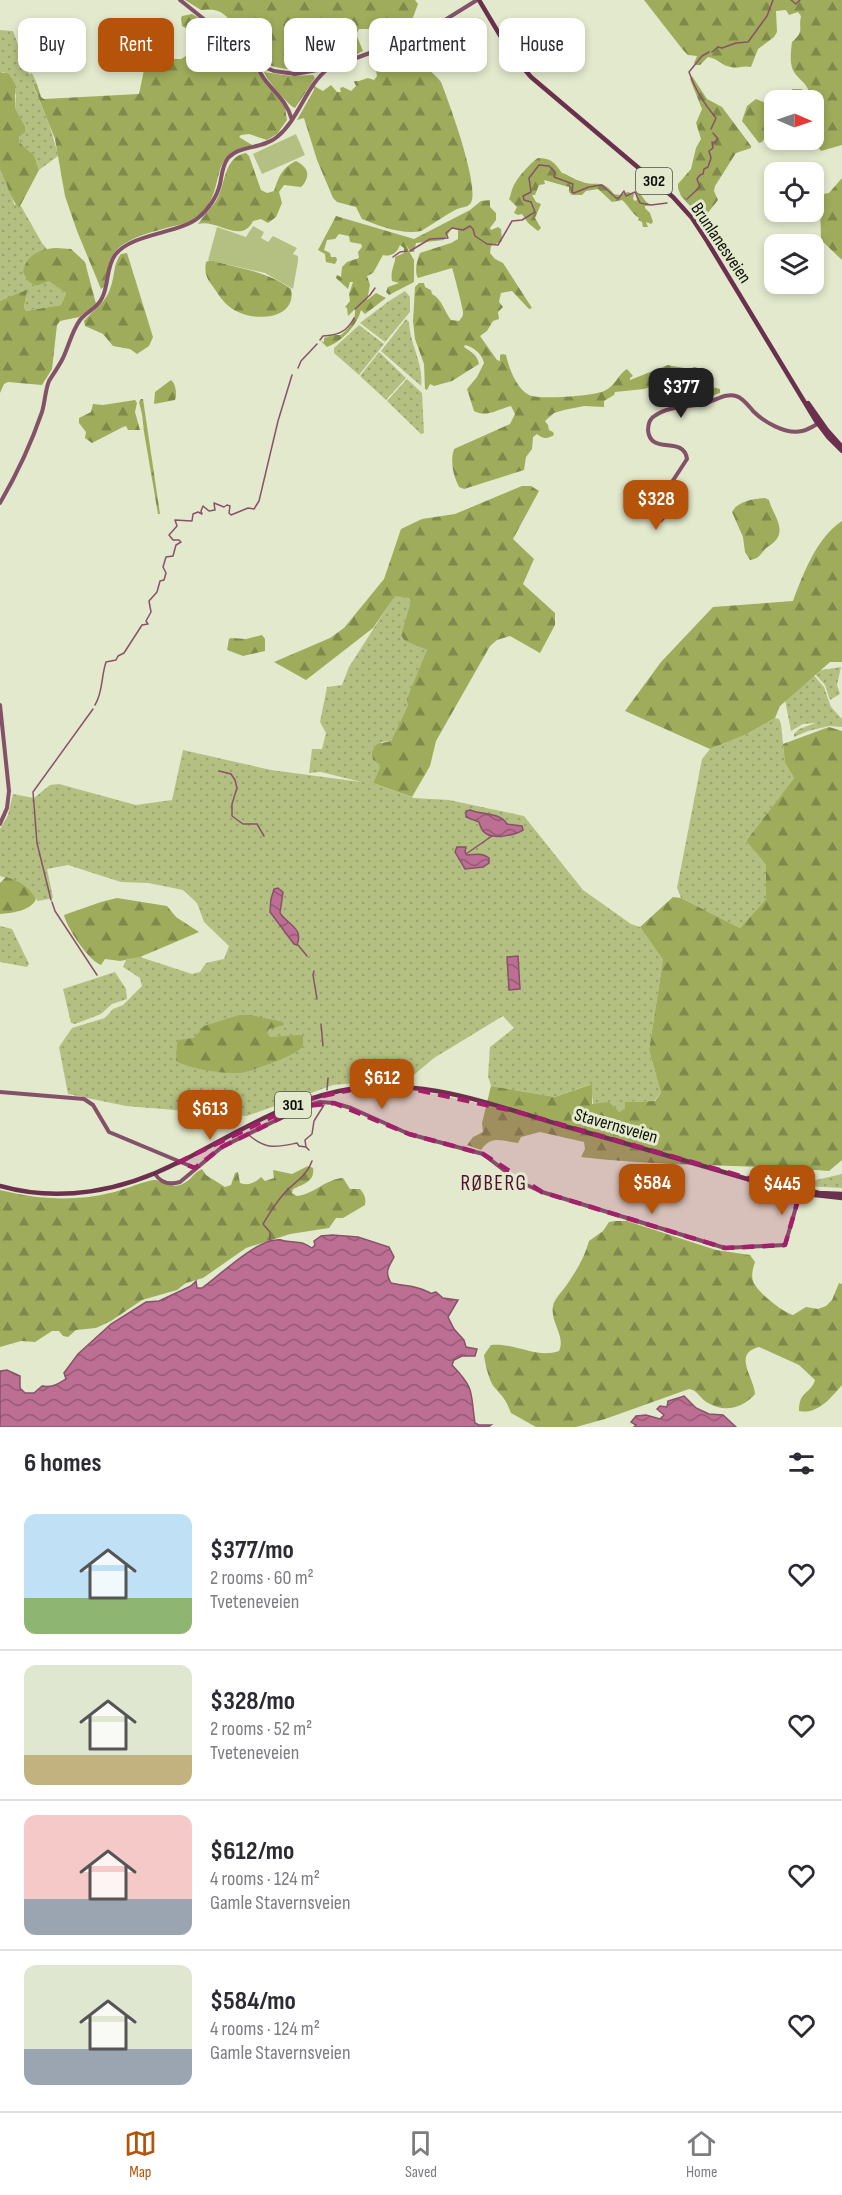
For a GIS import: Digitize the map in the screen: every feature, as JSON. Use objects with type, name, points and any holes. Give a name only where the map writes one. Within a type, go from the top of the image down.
[{"type":"main road","name":"Brunlanesveien","points":[[478,0],[510,52],[536,83],[663,189],[686,212],[707,241],[797,389],[819,422],[842,449]]},
{"type":"main road","name":"Stavernsveien","points":[[0,1185],[38,1192],[74,1194],[116,1187],[155,1174],[266,1118],[315,1097],[365,1087],[414,1088],[453,1094],[800,1191],[842,1196]]},
{"type":"street","points":[[180,0],[202,18]]},
{"type":"street","points":[[357,58],[437,27],[478,0]]},
{"type":"street","points":[[272,70],[290,74],[311,72]]},
{"type":"street","points":[[260,72],[263,78],[285,102],[292,120]]},
{"type":"street","points":[[0,503],[22,463],[42,410],[49,381],[62,361],[78,322],[97,306],[102,298],[116,254],[127,246],[161,232],[184,226],[197,219],[215,197],[223,167],[229,158],[237,152],[272,141],[292,120],[313,84],[325,72]]},
{"type":"street","points":[[662,498],[665,514],[660,521],[654,519],[652,514],[662,498],[687,459],[685,450],[679,446],[660,445],[652,440],[648,433],[648,426],[651,419],[658,413],[704,404],[731,395],[743,400],[764,421],[784,429],[802,431],[819,422]]},
{"type":"street","points":[[0,705],[9,791],[7,808],[0,824]]},
{"type":"street","points":[[0,1092],[90,1101],[109,1132],[195,1168]]},
{"type":"street","points":[[155,1174],[162,1181],[180,1182],[222,1147],[305,1106],[320,1102],[351,1108],[409,1134],[483,1154],[518,1181],[552,1195],[725,1248],[785,1245],[800,1191]]},
{"type":"street","points":[[161,1171],[164,1179],[169,1183]]},
{"type":"highlighted area","points":[[399,1086],[514,1111],[800,1193],[785,1245],[725,1248],[542,1192],[483,1154],[409,1134],[334,1103],[305,1106],[222,1147],[195,1168],[179,1162],[309,1099],[360,1088]]},
{"type":"green space","points":[[185,0],[415,0],[418,4],[413,18],[369,18],[369,29],[359,29],[357,32],[357,18],[284,18],[284,68],[272,66],[272,18],[227,18],[219,11],[201,10]]},
{"type":"green space","points":[[644,0],[842,0],[842,145],[821,151],[820,150],[824,150],[824,90],[808,90],[792,69],[792,42],[800,30],[801,16],[798,12],[789,15],[786,10],[776,11],[777,32],[758,49],[751,67],[736,68],[708,57],[700,65],[696,65],[694,63],[697,56],[688,55]]},
{"type":"green space","points":[[192,14],[199,18],[186,18],[186,28],[182,26],[182,16]]},
{"type":"green space","points":[[0,30],[13,31],[18,44],[18,72],[32,73],[37,84],[33,84],[59,157],[39,170],[34,155],[19,142],[25,126],[15,108],[16,95],[4,72],[0,72]]},
{"type":"green space","points":[[357,36],[363,51],[357,54]]},
{"type":"green space","points":[[186,56],[186,72],[257,72],[285,107],[287,120],[277,134],[267,140],[249,134],[241,135],[239,137],[252,145],[233,151],[225,159],[211,201],[205,209],[190,221],[143,235],[121,246],[111,258],[105,286],[101,289],[65,196],[55,139],[33,84],[37,84],[41,97],[44,99],[139,94],[144,72],[174,72],[174,59]]},
{"type":"green space","points":[[0,72],[9,74],[15,84],[15,108],[25,126],[25,132],[19,137],[19,142],[34,155],[39,170],[19,208],[0,170]]},
{"type":"green space","points":[[264,72],[291,76],[313,75],[315,78],[295,108],[268,80]]},
{"type":"green space","points":[[376,72],[432,72],[441,82],[463,145],[472,182],[470,204],[452,211],[421,231],[407,232],[369,222],[362,219],[356,207],[337,202],[333,198],[317,160],[304,118],[297,120],[314,86],[323,91],[331,85],[337,92],[341,92],[340,88],[343,87],[351,91],[356,86],[355,81],[368,78],[374,80],[377,76]]},
{"type":"green space","points":[[692,76],[707,99],[722,107],[751,146],[751,148],[736,153],[715,186],[714,191],[718,200],[707,214],[706,223],[681,196],[678,188],[678,184],[691,169],[696,148],[701,139],[696,123],[702,109],[690,79]]},
{"type":"green space","points":[[756,99],[764,102],[764,139],[762,142],[759,143],[742,121],[747,106]]},
{"type":"green space","points":[[296,134],[305,155],[262,174],[253,154]]},
{"type":"green space","points":[[246,153],[261,190],[267,193],[274,191],[282,173],[296,161],[306,169],[306,179],[301,187],[284,185],[279,192],[282,203],[276,217],[268,223],[261,219],[253,221],[248,228],[242,231],[228,230],[206,223],[198,224],[216,201],[226,172],[233,160]]},
{"type":"green space","points":[[538,158],[549,160],[562,173],[585,183],[601,184],[614,194],[628,192],[634,194],[635,201],[638,191],[651,205],[645,208],[650,213],[653,222],[651,224],[646,222],[648,227],[643,227],[639,218],[622,200],[612,202],[598,189],[586,191],[582,195],[572,195],[569,187],[544,180],[545,184],[539,185],[535,195],[532,195],[536,202],[541,204],[535,218],[541,228],[538,231],[522,214],[514,213],[517,207],[509,199],[518,178]]},
{"type":"green space","points":[[0,170],[8,183],[14,204],[21,206],[47,249],[29,282],[36,286],[49,280],[54,283],[66,293],[61,305],[26,311],[24,307],[27,292],[23,291],[0,301]]},
{"type":"green space","points":[[842,178],[842,260],[824,243],[824,234],[821,234],[821,222],[824,222],[824,194],[829,193]]},
{"type":"green space","points":[[490,200],[490,207],[496,213],[496,220],[490,228],[491,230],[498,227],[501,229],[502,241],[491,246],[490,253],[503,263],[532,308],[529,309],[512,291],[501,293],[499,302],[503,307],[498,312],[499,319],[493,321],[487,331],[480,336],[497,360],[500,361],[500,355],[506,355],[514,377],[524,392],[543,397],[598,393],[611,387],[627,369],[633,376],[630,380],[668,365],[691,371],[693,367],[700,371],[705,369],[699,377],[711,387],[720,389],[720,393],[695,401],[692,400],[691,389],[685,386],[675,392],[675,395],[681,397],[676,399],[673,396],[673,387],[670,383],[664,382],[644,389],[615,392],[604,401],[604,407],[584,406],[554,413],[545,421],[554,435],[545,438],[537,434],[533,437],[532,449],[526,457],[524,470],[464,489],[459,487],[453,468],[454,449],[510,424],[515,414],[511,406],[483,414],[474,411],[467,389],[477,377],[484,363],[477,351],[465,345],[464,347],[475,356],[479,364],[452,381],[434,386],[430,384],[427,390],[425,389],[424,364],[415,339],[413,321],[415,287],[419,283],[424,283],[425,287],[431,290],[441,302],[451,320],[459,321],[463,312],[452,268],[418,278],[417,263],[420,253],[458,239],[458,230],[452,228],[444,240],[416,243],[414,252],[411,252],[405,244],[414,260],[414,282],[389,295],[386,292],[388,287],[399,283],[392,281],[392,273],[395,257],[404,253],[404,248],[400,245],[393,254],[383,255],[373,273],[367,276],[370,285],[367,300],[376,293],[386,298],[365,314],[361,310],[348,332],[327,347],[321,341],[324,342],[324,338],[341,335],[353,321],[355,309],[348,316],[345,307],[350,301],[349,294],[353,282],[350,282],[348,289],[336,278],[337,275],[341,277],[342,267],[347,262],[359,258],[358,252],[362,247],[361,244],[350,242],[349,236],[339,234],[335,239],[327,240],[324,250],[330,253],[331,257],[336,257],[335,264],[326,262],[325,254],[318,250],[336,216],[414,239],[470,210],[481,201]]},
{"type":"green space","points":[[253,226],[264,232],[261,238],[268,242],[273,236],[297,248],[293,254],[298,256],[298,261],[293,289],[265,273],[208,260],[217,227],[246,237]]},
{"type":"green space","points":[[56,248],[71,249],[85,262],[96,304],[79,317],[60,321],[57,325],[52,369],[42,385],[8,382],[4,384],[0,393],[0,301],[26,290],[24,307],[26,311],[61,305],[66,293],[49,281],[36,286],[29,282],[23,272],[27,261],[35,254]]},
{"type":"green space","points":[[127,253],[153,337],[149,346],[137,354],[130,349],[113,346],[103,334],[85,326],[84,321],[106,297],[118,258],[121,254]]},
{"type":"green space","points":[[211,260],[263,274],[282,283],[291,289],[288,307],[282,312],[264,317],[244,314],[232,309],[208,279],[205,270],[206,262]]},
{"type":"green space","points":[[405,291],[410,297],[410,312],[385,342],[360,323],[389,301]]},
{"type":"green space","points":[[406,319],[409,322],[419,362],[421,386],[381,351]]},
{"type":"green space","points":[[359,325],[384,344],[359,375],[334,353],[334,348]]},
{"type":"green space","points":[[379,352],[406,378],[386,400],[360,376]]},
{"type":"green space","points":[[407,379],[422,393],[424,433],[421,434],[387,401]]},
{"type":"green space","points":[[171,380],[176,389],[175,400],[154,404],[155,392]]},
{"type":"green space","points":[[143,399],[160,514],[158,514],[139,402]]},
{"type":"green space","points":[[135,400],[137,403],[135,412],[140,430],[128,430],[126,426],[92,443],[85,438],[86,432],[79,423],[79,418],[91,412],[93,404],[103,405]]},
{"type":"green space","points":[[522,486],[531,486],[539,491],[513,539],[534,559],[523,584],[555,613],[555,625],[540,653],[510,636],[497,640],[490,646],[436,741],[430,766],[412,797],[373,783],[380,768],[379,764],[373,760],[372,752],[377,744],[391,741],[408,705],[407,699],[427,650],[404,640],[401,635],[411,602],[409,598],[395,596],[373,628],[306,680],[274,662],[330,638],[344,628],[384,579],[401,529],[422,519],[455,514]]},
{"type":"green space","points":[[765,498],[769,500],[779,525],[779,535],[759,556],[750,560],[745,552],[743,537],[732,512],[742,503]]},
{"type":"green space","points":[[842,521],[842,662],[830,662],[780,706],[775,718],[745,735],[710,749],[625,711],[661,662],[713,607],[793,601],[806,568],[818,546],[825,536]]},
{"type":"green space","points":[[395,595],[409,598],[412,602],[401,635],[427,650],[408,705],[391,741],[381,742],[379,764],[381,768],[373,783],[414,798],[449,800],[524,816],[583,890],[631,924],[640,927],[663,960],[649,1050],[661,1093],[654,1101],[625,1102],[625,1108],[619,1112],[593,1104],[591,1084],[555,1097],[491,1086],[488,1076],[490,1047],[514,1028],[503,1016],[434,1058],[409,1079],[333,1085],[247,1116],[126,1106],[68,1094],[59,1047],[72,1028],[105,1018],[113,1009],[123,1005],[142,986],[140,978],[123,967],[126,960],[140,957],[192,974],[200,972],[206,963],[224,959],[229,946],[204,922],[197,903],[183,890],[148,883],[121,882],[68,865],[47,869],[53,898],[38,901],[21,885],[0,876],[0,829],[8,815],[13,794],[34,798],[50,785],[59,784],[136,805],[172,800],[183,750],[271,770],[361,782],[321,772],[309,773],[312,749],[322,749],[326,733],[320,722],[327,687],[342,685],[349,667]]},
{"type":"green space","points":[[262,635],[265,639],[265,651],[243,656],[227,650],[231,638],[246,639]]},
{"type":"green space","points":[[841,667],[837,685],[840,694],[830,700],[825,685],[814,673]]},
{"type":"green space","points":[[812,673],[824,687],[831,707],[842,719],[842,727],[829,726],[794,737],[799,729],[816,723],[803,724],[791,731],[785,700]]},
{"type":"green space","points":[[775,718],[779,719],[781,724],[785,763],[794,778],[746,841],[766,865],[766,899],[740,928],[681,898],[677,888],[702,759],[710,749],[745,735]]},
{"type":"green space","points":[[829,727],[842,731],[842,1160],[829,1171],[612,1160],[581,1157],[585,1149],[584,1142],[540,1132],[521,1137],[518,1143],[502,1140],[489,1142],[481,1150],[467,1145],[473,1137],[483,1132],[482,1123],[491,1086],[555,1097],[592,1084],[592,1104],[609,1102],[619,1112],[625,1108],[625,1102],[655,1101],[661,1093],[649,1050],[663,960],[640,927],[673,897],[681,898],[740,928],[766,899],[766,865],[746,841],[794,778],[785,763],[783,744]]},
{"type":"green space","points":[[6,877],[27,888],[36,899],[34,903],[21,911],[0,914],[0,883]]},
{"type":"green space","points":[[117,898],[167,906],[176,917],[199,932],[140,957],[120,961],[105,959],[101,965],[90,957],[79,943],[64,915]]},
{"type":"green space","points":[[0,926],[12,929],[29,964],[27,967],[0,962]]},
{"type":"green space","points":[[115,972],[126,989],[127,999],[112,1004],[101,1014],[75,1024],[71,1023],[63,989]]},
{"type":"green space","points":[[239,1015],[283,1022],[284,1025],[269,1029],[267,1034],[270,1037],[301,1035],[303,1036],[302,1046],[296,1052],[281,1059],[240,1073],[207,1070],[176,1061],[179,1040],[194,1038],[204,1026]]},
{"type":"green space","points":[[308,1166],[313,1168],[312,1176],[308,1182],[293,1189],[292,1193],[297,1196],[303,1195],[331,1181],[343,1178],[350,1189],[360,1189],[365,1197],[365,1205],[343,1218],[336,1218],[329,1228],[290,1234],[246,1248],[203,1278],[186,1283],[177,1290],[142,1300],[111,1321],[96,1328],[76,1330],[68,1337],[63,1336],[59,1331],[52,1331],[35,1342],[21,1341],[0,1347],[0,1190],[27,1196],[82,1198],[115,1192],[154,1180],[180,1185],[202,1169],[206,1175],[225,1187],[231,1185],[235,1173],[238,1172],[240,1183],[249,1184],[261,1177],[265,1181],[274,1178],[273,1170],[292,1174]]},
{"type":"green space","points":[[790,1172],[816,1180],[842,1174],[842,1188],[805,1186],[780,1179],[780,1175]]},
{"type":"green space","points":[[627,1221],[716,1250],[750,1255],[755,1262],[752,1276],[755,1285],[770,1301],[793,1315],[806,1307],[818,1309],[826,1306],[832,1300],[839,1283],[842,1284],[842,1385],[818,1408],[806,1412],[799,1411],[801,1399],[815,1380],[799,1365],[759,1347],[751,1350],[746,1360],[755,1394],[745,1403],[733,1408],[714,1406],[689,1389],[576,1427],[536,1427],[511,1413],[505,1399],[491,1381],[484,1355],[491,1345],[542,1353],[559,1351],[561,1340],[554,1318],[554,1303],[578,1268],[589,1241],[603,1231],[609,1222]]},
{"type":"water","points":[[466,811],[500,817],[507,824],[522,826],[523,830],[514,834],[491,836],[482,830],[479,822],[466,817]]},
{"type":"water","points":[[457,847],[466,847],[467,855],[486,856],[489,858],[489,863],[483,867],[465,869],[455,852]]},
{"type":"water","points":[[278,888],[283,892],[280,913],[297,931],[299,939],[297,945],[270,912],[274,889]]},
{"type":"water","points":[[518,956],[520,989],[509,990],[507,957]]},
{"type":"water","points":[[321,1236],[358,1237],[389,1247],[394,1257],[388,1272],[391,1283],[431,1293],[436,1292],[443,1298],[458,1300],[448,1317],[454,1329],[464,1340],[466,1347],[477,1349],[475,1356],[462,1356],[454,1360],[452,1365],[469,1386],[475,1423],[491,1425],[488,1427],[0,1427],[0,1371],[7,1370],[20,1376],[20,1388],[25,1393],[34,1393],[42,1386],[55,1385],[66,1379],[64,1373],[78,1354],[111,1324],[146,1302],[159,1301],[191,1286],[196,1281],[197,1288],[202,1288],[248,1252],[268,1242],[281,1240],[302,1243],[312,1248],[315,1245],[314,1241]]},
{"type":"water","points":[[684,1396],[696,1408],[709,1414],[723,1415],[736,1427],[634,1427],[636,1425],[631,1422],[636,1416],[646,1415],[660,1419],[664,1415],[657,1409],[660,1406],[667,1407],[668,1401]]},
{"type":"waterway","points":[[712,52],[718,47],[748,42],[767,16],[773,0]]},
{"type":"waterway","points":[[791,0],[796,4],[800,0]]},
{"type":"waterway","points":[[709,52],[702,56],[689,72],[700,96],[716,118],[711,129]]},
{"type":"waterway","points":[[687,199],[700,187],[697,179],[708,167],[711,158],[709,151],[713,148],[712,142],[715,143],[718,139],[713,133]]},
{"type":"waterway","points":[[410,251],[430,239],[448,238],[446,233],[452,228],[463,230],[470,226],[475,236],[487,244],[498,245],[512,221],[522,220],[535,212],[531,202],[524,200],[523,196],[531,192],[529,178],[539,165],[549,166],[555,172],[554,177],[573,184],[572,192],[574,193],[602,185],[616,198],[619,198],[624,191],[626,196],[635,192],[640,203],[651,205],[667,203]]},
{"type":"waterway","points":[[393,257],[400,252],[407,251]]},
{"type":"waterway","points":[[355,309],[375,288]]},
{"type":"waterway","points":[[320,340],[323,336],[338,334],[345,330],[354,318]]},
{"type":"waterway","points":[[298,368],[301,361],[317,344]]},
{"type":"waterway","points":[[95,705],[106,662],[116,660],[124,653],[142,625],[148,624],[146,621],[151,612],[149,601],[157,592],[160,581],[164,580],[166,573],[163,567],[166,557],[173,556],[176,545],[181,542],[173,540],[169,535],[177,526],[175,520],[192,521],[193,514],[198,512],[202,514],[203,506],[209,511],[215,510],[214,503],[224,507],[230,506],[231,515],[248,508],[254,509],[259,501],[278,421],[292,375]]},
{"type":"waterway","points":[[51,900],[37,843],[33,792],[93,709]]},
{"type":"waterway","points":[[219,771],[231,774],[235,780],[237,788],[232,804],[232,816],[243,824],[257,824],[264,836]]},
{"type":"waterway","points":[[466,854],[492,836]]},
{"type":"waterway","points":[[52,902],[55,911],[97,975]]},
{"type":"waterway","points":[[298,945],[307,956]]},
{"type":"waterway","points":[[314,971],[317,999]]},
{"type":"waterway","points":[[321,1024],[323,1046]]},
{"type":"waterway","points":[[327,1090],[328,1078]]},
{"type":"waterway","points":[[306,1147],[305,1140],[312,1134],[314,1121],[324,1105]]},
{"type":"waterway","points":[[250,1136],[262,1144],[278,1146],[297,1143],[309,1150]]},
{"type":"waterway","points":[[270,1241],[270,1232],[263,1224],[279,1199],[303,1176],[312,1161]]},
{"type":"district","name":"RØBERG","points":[[494,1183]]}]
